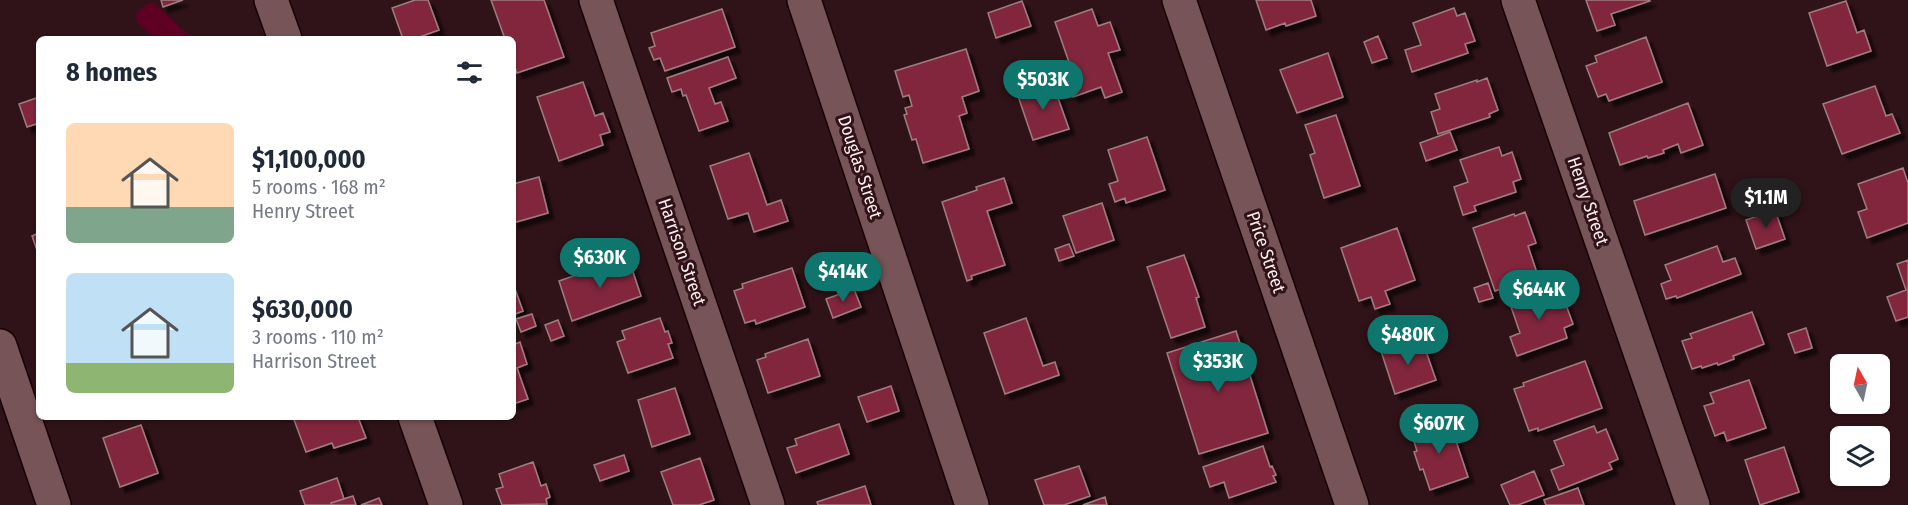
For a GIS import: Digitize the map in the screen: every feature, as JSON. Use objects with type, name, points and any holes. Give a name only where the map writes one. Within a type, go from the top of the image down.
[{"type":"street","points":[[271,0],[284,36]]},
{"type":"street","name":"Harrison Street","points":[[596,0],[768,505]]},
{"type":"street","name":"Douglas Street","points":[[804,0],[972,505]]},
{"type":"street","name":"Price Street","points":[[1179,0],[1352,505]]},
{"type":"street","name":"Henry Street","points":[[1518,0],[1693,505]]},
{"type":"street","points":[[0,346],[54,505]]},
{"type":"street","points":[[417,420],[446,505]]},
{"type":"shaded area","points":[[154,3],[190,36],[152,36],[137,22],[136,13],[146,4]]},
{"type":"building","points":[[161,0],[183,0],[163,7]]},
{"type":"building","points":[[415,0],[428,0],[439,30],[422,36],[402,36],[392,8]]},
{"type":"building","points":[[491,0],[544,0],[564,57],[517,73],[516,36],[504,36]]},
{"type":"building","points":[[1256,0],[1311,0],[1316,16],[1266,30]]},
{"type":"building","points":[[1586,0],[1650,1],[1611,14],[1615,25],[1597,31]]},
{"type":"building","points":[[1022,1],[1031,26],[996,38],[988,13]]},
{"type":"building","points":[[1846,1],[1857,33],[1864,30],[1871,51],[1827,66],[1809,13]]},
{"type":"building","points":[[1454,8],[1457,16],[1465,13],[1475,41],[1465,44],[1468,53],[1412,72],[1405,50],[1421,45],[1413,23]]},
{"type":"building","points":[[722,9],[735,47],[665,71],[660,58],[654,60],[649,48],[655,46],[651,33]]},
{"type":"building","points":[[1092,9],[1098,26],[1110,22],[1120,50],[1108,53],[1122,92],[1105,98],[1101,87],[1073,97],[1063,68],[1070,65],[1055,22]]},
{"type":"building","points":[[1378,36],[1387,58],[1372,63],[1364,42]]},
{"type":"building","points":[[1646,37],[1662,82],[1609,101],[1606,94],[1598,97],[1586,66],[1597,62],[1595,56]]},
{"type":"building","points":[[966,49],[979,91],[962,97],[967,113],[959,116],[969,149],[923,163],[916,139],[912,140],[904,115],[907,114],[905,108],[912,106],[909,95],[903,97],[895,71]]},
{"type":"building","points":[[1328,53],[1343,97],[1297,113],[1280,70]]},
{"type":"building","points":[[728,57],[736,78],[709,88],[715,104],[721,102],[728,121],[699,131],[686,95],[683,96],[681,89],[672,92],[667,78]]},
{"type":"building","points":[[1487,78],[1498,110],[1489,114],[1490,117],[1438,134],[1431,112],[1440,109],[1435,94]]},
{"type":"building","points":[[1052,81],[1069,129],[1033,140],[1017,93]]},
{"type":"building","points":[[583,82],[595,116],[603,113],[610,132],[600,135],[603,145],[559,161],[537,97]]},
{"type":"building","points":[[1875,86],[1886,116],[1892,114],[1900,133],[1842,154],[1823,104]]},
{"type":"building","points":[[36,98],[36,124],[27,127],[19,104]]},
{"type":"building","points":[[1688,103],[1703,145],[1681,153],[1678,144],[1663,150],[1664,153],[1620,165],[1609,133]]},
{"type":"building","points":[[1336,115],[1360,186],[1324,198],[1310,155],[1315,153],[1305,125]]},
{"type":"building","points":[[1450,132],[1457,150],[1426,161],[1420,143]]},
{"type":"building","points":[[1147,137],[1165,190],[1126,203],[1125,198],[1115,202],[1109,184],[1118,181],[1108,150]]},
{"type":"building","points":[[1499,147],[1502,156],[1512,152],[1521,179],[1513,182],[1516,192],[1474,206],[1476,211],[1463,215],[1454,187],[1468,182],[1460,160]]},
{"type":"building","points":[[749,153],[767,205],[781,200],[788,221],[754,232],[748,213],[728,219],[710,166]]},
{"type":"building","points":[[1903,168],[1908,183],[1908,223],[1867,238],[1858,212],[1867,209],[1858,184]]},
{"type":"building","points":[[1715,174],[1726,208],[1645,235],[1634,201]]},
{"type":"building","points":[[539,177],[548,213],[516,222],[516,183]]},
{"type":"building","points":[[1004,178],[1012,203],[987,211],[1005,265],[971,276],[972,279],[967,281],[942,202]]},
{"type":"building","points":[[1102,203],[1114,240],[1076,253],[1063,216]]},
{"type":"building","points":[[1775,210],[1785,239],[1756,249],[1746,220]]},
{"type":"building","points":[[1525,212],[1536,243],[1528,246],[1538,276],[1495,291],[1473,228]]},
{"type":"building","points":[[1397,228],[1415,280],[1385,291],[1390,304],[1375,309],[1371,297],[1359,301],[1341,248]]},
{"type":"building","points":[[36,234],[36,247],[32,236]]},
{"type":"building","points":[[1069,244],[1074,256],[1059,261],[1055,249]]},
{"type":"building","points":[[1717,246],[1723,262],[1735,258],[1741,274],[1677,298],[1676,296],[1666,299],[1661,284],[1671,280],[1665,265]]},
{"type":"building","points":[[1184,255],[1199,297],[1196,298],[1205,327],[1171,338],[1147,267]]},
{"type":"building","points":[[628,257],[641,296],[572,321],[559,281]]},
{"type":"building","points":[[1908,260],[1908,317],[1896,321],[1887,297],[1906,290],[1897,264]]},
{"type":"building","points":[[792,268],[805,307],[756,324],[755,320],[745,323],[734,291],[743,288],[742,284]]},
{"type":"building","points":[[1488,283],[1493,298],[1479,302],[1474,288]]},
{"type":"building","points":[[1548,287],[1552,298],[1562,294],[1573,324],[1564,328],[1567,338],[1517,356],[1510,337],[1520,333],[1509,301]]},
{"type":"building","points":[[854,289],[861,307],[833,318],[826,299]]},
{"type":"building","points":[[516,292],[523,311],[516,314]]},
{"type":"building","points":[[1752,312],[1764,344],[1733,356],[1734,359],[1718,365],[1717,363],[1692,369],[1682,341],[1692,338],[1690,334]]},
{"type":"building","points":[[532,314],[536,326],[521,332],[516,319]]},
{"type":"building","points":[[660,318],[672,343],[668,344],[673,358],[628,373],[617,342],[625,339],[622,331]]},
{"type":"building","points":[[1026,318],[1043,366],[1055,362],[1059,375],[1005,394],[984,333]]},
{"type":"building","points":[[558,320],[564,336],[551,341],[545,325]]},
{"type":"building","points":[[1806,328],[1812,348],[1795,353],[1788,334]]},
{"type":"building","points":[[1236,331],[1268,433],[1199,454],[1167,353]]},
{"type":"building","points":[[1421,337],[1436,380],[1395,394],[1381,351]]},
{"type":"building","points":[[808,339],[820,376],[768,393],[757,360],[766,357],[765,354]]},
{"type":"building","points":[[520,342],[527,364],[517,368],[528,399],[516,403],[516,344]]},
{"type":"building","points":[[1585,361],[1602,408],[1538,431],[1538,428],[1529,431],[1514,389],[1524,386],[1523,383]]},
{"type":"building","points":[[1749,380],[1766,428],[1727,441],[1724,432],[1715,436],[1704,406],[1714,403],[1710,393]]},
{"type":"building","points":[[891,386],[899,411],[867,422],[858,397]]},
{"type":"building","points":[[675,388],[690,434],[652,447],[638,400]]},
{"type":"building","points":[[294,420],[359,420],[366,438],[334,448],[332,443],[306,452]]},
{"type":"building","points":[[1449,420],[1468,477],[1430,490],[1414,452],[1417,451],[1411,432]]},
{"type":"building","points":[[839,424],[849,454],[796,473],[787,448],[797,445],[795,439]]},
{"type":"building","points":[[141,425],[158,473],[120,487],[103,438]]},
{"type":"building","points":[[1594,426],[1597,433],[1606,429],[1618,459],[1609,463],[1612,469],[1559,490],[1551,470],[1564,465],[1554,441]]},
{"type":"building","points":[[1263,446],[1270,467],[1272,466],[1276,475],[1273,476],[1276,482],[1229,498],[1224,482],[1210,487],[1203,467]]},
{"type":"building","points":[[1784,447],[1799,492],[1760,505],[1745,460]]},
{"type":"building","points":[[624,455],[629,471],[600,481],[594,465]]},
{"type":"building","points":[[700,458],[714,500],[699,505],[673,505],[661,472]]},
{"type":"building","points":[[533,462],[541,486],[546,484],[550,497],[546,499],[547,504],[502,505],[496,489],[503,487],[499,474]]},
{"type":"building","points":[[1079,466],[1090,496],[1064,505],[1044,505],[1035,480]]},
{"type":"building","points":[[1534,471],[1544,495],[1518,505],[1510,505],[1501,485]]},
{"type":"building","points":[[337,478],[344,499],[331,503],[332,505],[305,505],[300,491]]},
{"type":"building","points":[[865,486],[871,505],[818,505],[817,502]]},
{"type":"building","points":[[1578,488],[1584,505],[1546,505],[1544,500]]},
{"type":"building","points":[[353,496],[356,505],[332,505],[331,503]]},
{"type":"building","points":[[1105,497],[1107,505],[1083,505]]},
{"type":"building","points":[[379,498],[382,505],[361,505]]}]
